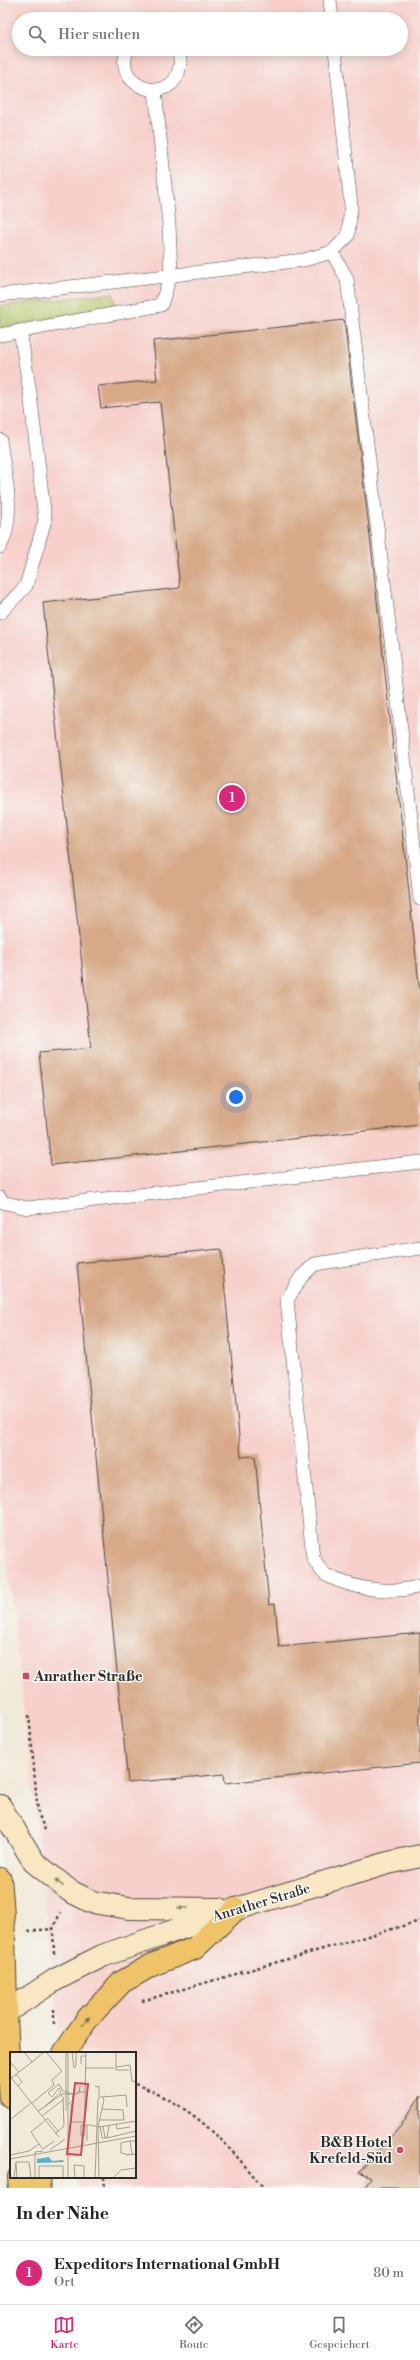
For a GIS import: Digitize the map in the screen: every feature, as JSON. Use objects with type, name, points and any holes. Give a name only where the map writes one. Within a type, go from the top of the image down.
[{"type":"main road","points":[[0,1806],[34,1862],[70,1891],[92,1902],[129,1908],[236,1909]]},
{"type":"main road","name":"Anrather Straße","points":[[3,2014],[55,1980],[102,1956],[236,1909],[388,1863],[420,1856]]},
{"type":"main road","points":[[0,1879],[5,1933],[3,2014],[10,2086]]},
{"type":"main road","points":[[65,2052],[88,2018],[122,1982],[152,1966],[195,1948],[236,1909]]},
{"type":"main road","points":[[19,2178],[20,2188]]},
{"type":"main road","points":[[38,2188],[40,2178]]},
{"type":"lane","points":[[330,0],[331,12]]},
{"type":"lane","points":[[126,56],[125,62],[128,74],[133,82],[142,88],[155,90],[168,85],[177,75],[181,62],[179,56]]},
{"type":"lane","points":[[0,295],[171,274],[304,260],[332,252],[348,236],[351,206],[336,56]]},
{"type":"lane","points":[[0,334],[161,305],[171,274],[168,224],[155,90]]},
{"type":"lane","points":[[332,252],[347,279],[391,640],[420,899]]},
{"type":"lane","points":[[0,613],[26,586],[44,520],[30,392],[20,331]]},
{"type":"lane","points":[[0,440],[9,510],[5,539],[0,547]]},
{"type":"lane","points":[[0,1198],[2,1202],[27,1208],[420,1162]]},
{"type":"lane","points":[[420,1248],[315,1264],[301,1277],[287,1300],[313,1558],[325,1574],[371,1590],[404,1591],[420,1586]]},
{"type":"path","points":[[139,2002],[420,1922]]},
{"type":"path","points":[[136,2084],[186,2108],[207,2124],[264,2188]]},
{"type":"path","points":[[104,2178],[105,2188]]},
{"type":"shaded area","points":[[0,0],[420,0],[420,2188],[77,2188],[76,2178],[136,2178],[136,2052],[62,2052],[0,1497]]},
{"type":"green space","points":[[113,293],[116,305],[0,328],[0,306]]},
{"type":"building","points":[[344,320],[371,545],[420,993],[420,1125],[51,1165],[39,1053],[91,1048],[43,603],[180,588],[160,402],[101,408],[98,386],[157,380],[153,341]]},
{"type":"building","points":[[221,1249],[241,1457],[255,1456],[269,1605],[275,1604],[279,1647],[420,1633],[420,1763],[225,1783],[224,1774],[128,1783],[77,1263]]},
{"type":"building","name":"B&B Hotel Krefeld-Süd","points":[[420,2096],[420,2188],[365,2188],[371,2177],[359,2172],[400,2127]]},
{"type":"place","name":"Expeditors International GmbH","points":[[232,798]]},
{"type":"place","name":"Anrather Straße","points":[[26,1676]]},
{"type":"place","name":"B&B Hotel Krefeld-Süd","points":[[400,2150]]}]
